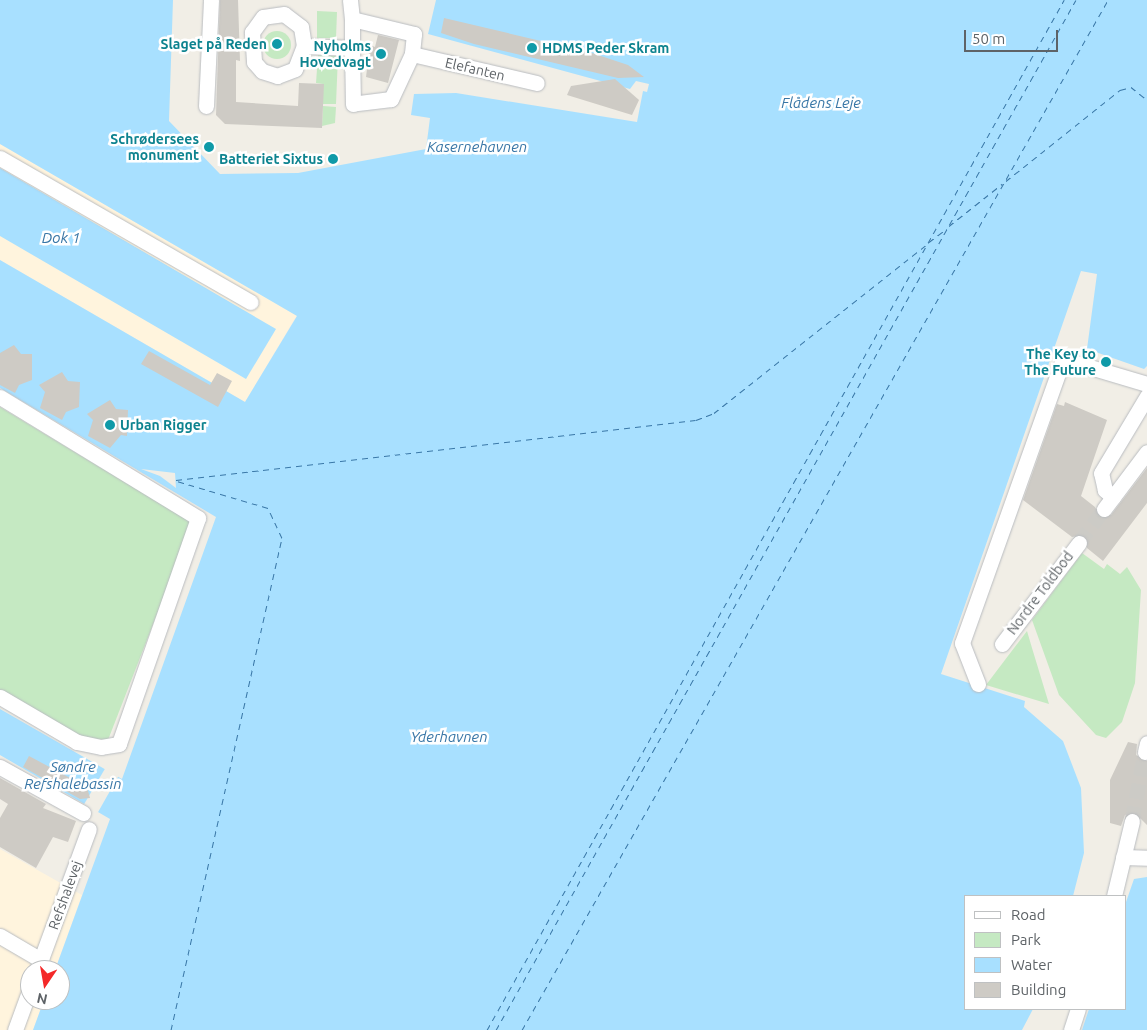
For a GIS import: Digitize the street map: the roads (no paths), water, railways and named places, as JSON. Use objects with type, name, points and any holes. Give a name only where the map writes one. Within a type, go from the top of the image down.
[{"type":"lane","points":[[206,106],[212,0]]},
{"type":"lane","points":[[350,0],[353,104],[391,99],[412,54],[414,34],[352,20]]},
{"type":"lane","points":[[304,46],[352,48]]},
{"type":"lane","name":"Elefanten","points":[[412,54],[537,83]]},
{"type":"lane","points":[[0,158],[250,302]]},
{"type":"lane","points":[[978,684],[962,643],[1063,359],[1147,384]]},
{"type":"lane","points":[[1114,497],[1105,490],[1101,473],[1147,396]]},
{"type":"lane","points":[[0,397],[198,518],[119,744],[101,747],[77,742],[0,697]]},
{"type":"lane","points":[[1104,509],[1147,452]]},
{"type":"lane","name":"Nordre Toldbod","points":[[1002,644],[1079,543]]},
{"type":"lane","points":[[0,767],[83,813]]},
{"type":"lane","points":[[1114,895],[1132,821]]},
{"type":"lane","name":"Refshalevej","points":[[41,960],[89,829]]},
{"type":"lane","points":[[1123,856],[1147,858]]},
{"type":"lane","name":"Refshalevej","points":[[0,936],[32,960]]},
{"type":"lane","points":[[15,1030],[22,1010]]},
{"type":"lane","points":[[1071,1030],[1078,1010]]},
{"type":"water","points":[[0,0],[173,0],[169,121],[220,174],[298,173],[426,149],[430,118],[411,115],[414,94],[456,93],[637,122],[643,91],[647,92],[649,84],[636,81],[630,89],[428,34],[436,0],[1147,0],[1147,366],[1144,369],[1087,349],[1097,274],[1081,271],[941,674],[1025,701],[1024,707],[1063,741],[1081,788],[1084,853],[1073,895],[964,895],[964,1010],[1032,1010],[1022,1030],[33,1030],[40,1010],[70,1010],[70,960],[59,960],[110,819],[0,755],[0,709],[122,779],[216,517],[0,388],[0,260],[245,402],[297,316],[0,144]]},
{"type":"water","name":"Dok 1","points":[[0,168],[276,329],[246,379],[0,236]]},
{"type":"water","points":[[1147,877],[1147,1030],[1082,1030],[1089,1010],[1127,1010],[1127,899],[1134,879]]},
{"type":"tunnel","points":[[1079,543],[1104,509]]},
{"type":"tunnel","points":[[1132,821],[1145,752]]},
{"type":"place","name":"Slaget på Reden","points":[[277,44]]},
{"type":"place","name":"HDMS Peder Skram","points":[[532,48]]},
{"type":"place","name":"Nyholms Hovedvagt","points":[[381,54]]},
{"type":"place","name":"Schrødersees monument","points":[[209,147]]},
{"type":"place","name":"Batteriet Sixtus","points":[[333,159]]},
{"type":"place","name":"The Key to The Future","points":[[1106,362]]},
{"type":"place","name":"Urban Rigger","points":[[110,425]]},
{"type":"water label","name":"Flådens Leje","points":[[821,103]]},
{"type":"water label","name":"Kasernehavnen","points":[[477,147]]},
{"type":"water label","name":"Yderhavnen","points":[[449,737]]},
{"type":"water label","name":"Søndre Refshalebassin","points":[[73,774]]}]
